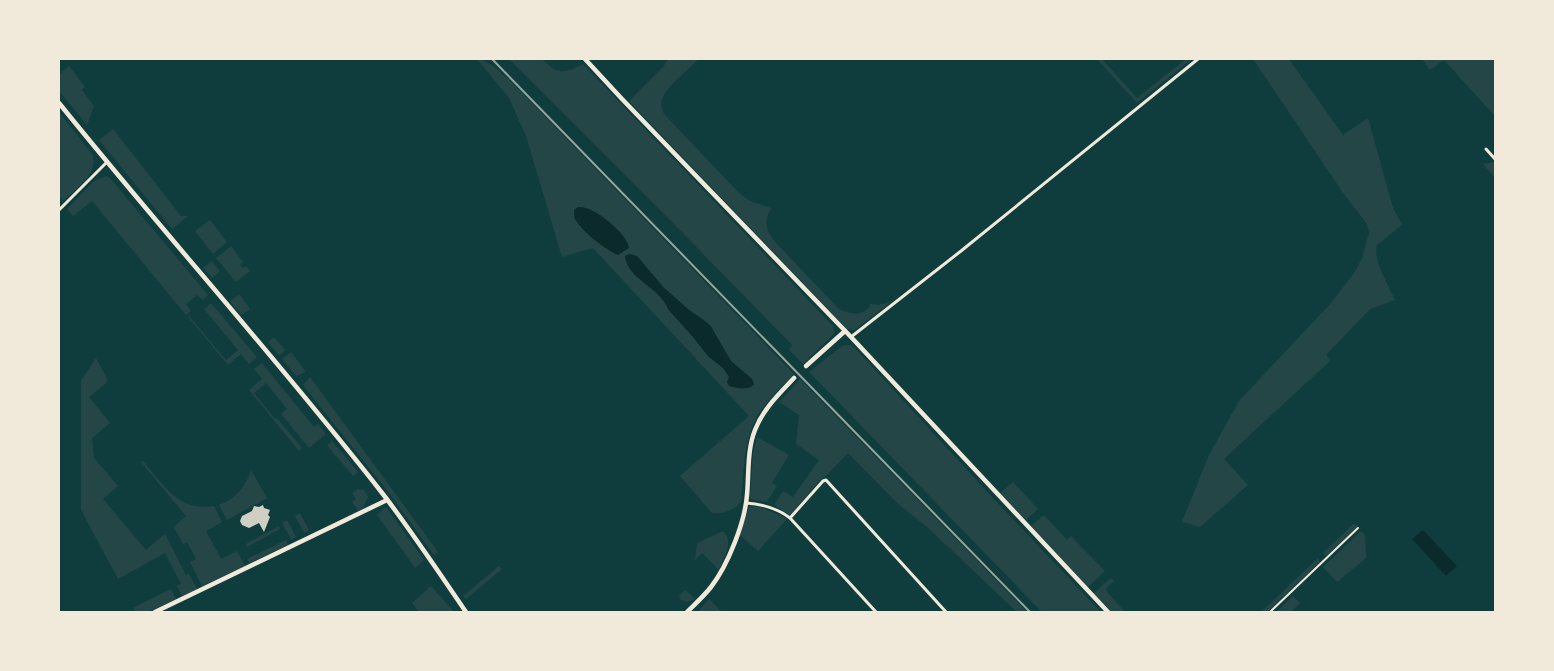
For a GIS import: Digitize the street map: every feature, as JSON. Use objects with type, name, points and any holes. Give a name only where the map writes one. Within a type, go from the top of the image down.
[{"type":"street","points":[[585,59],[846,331],[1108,612]]},
{"type":"street","points":[[851,337],[1198,59]]},
{"type":"street","points":[[59,103],[324,421],[387,500],[466,612]]},
{"type":"street","points":[[1486,149],[1495,160]]},
{"type":"street","points":[[59,210],[107,162]]},
{"type":"street","points":[[806,366],[846,331]]},
{"type":"street","points":[[687,612],[711,587],[723,569],[733,545],[746,503],[750,449],[754,431],[770,404],[794,378]]},
{"type":"street","points":[[790,518],[826,480],[832,484],[946,612]]},
{"type":"street","points":[[155,612],[387,500]]},
{"type":"street","points":[[746,503],[765,505],[790,518],[876,612]]},
{"type":"lane","points":[[1270,612],[1358,528]]},
{"type":"shaded area","points":[[477,59],[490,64],[513,84],[794,374],[766,404],[753,425],[745,457],[741,502],[731,510],[712,513],[680,476],[749,416],[593,248],[562,257],[526,136],[509,98]],"holes":[[[637,256],[663,287],[713,329],[731,361],[752,379],[739,387],[733,387],[723,368],[708,356],[668,309],[666,303],[655,290],[635,276],[631,269]]]},
{"type":"shaded area","points":[[509,59],[542,59],[552,68],[561,71],[571,70],[583,64],[833,326],[834,333],[831,337],[803,364],[789,350],[792,345]]},
{"type":"shaded area","points":[[668,59],[698,59],[664,95],[662,102],[663,112],[740,194],[750,201],[771,208],[766,223],[770,235],[776,243],[839,309],[859,313],[870,307],[870,304],[879,305],[891,302],[856,329],[847,329],[629,101],[663,67]]},
{"type":"shaded area","points":[[1097,59],[1102,59],[1137,98],[1186,59],[1192,59],[1137,103]]},
{"type":"shaded area","points":[[1253,59],[1289,59],[1343,135],[1368,118],[1393,208],[1402,225],[1377,245],[1376,251],[1379,265],[1395,300],[1370,309],[1326,355],[1330,361],[1224,459],[1248,485],[1200,527],[1182,522],[1209,455],[1239,401],[1331,303],[1355,272],[1362,258],[1369,233],[1367,224],[1341,190]]},
{"type":"shaded area","points":[[1422,59],[1492,59],[1495,62],[1495,116],[1444,60],[1430,70]]},
{"type":"shaded area","points":[[69,66],[85,87],[82,90],[94,106],[87,125],[59,91],[59,75]]},
{"type":"shaded area","points":[[59,112],[92,154],[94,161],[90,174],[63,201],[59,195]]},
{"type":"shaded area","points":[[113,129],[181,216],[188,216],[172,229],[99,140]]},
{"type":"shaded area","points":[[1494,162],[1495,164],[1495,178],[1483,164]]},
{"type":"shaded area","points":[[106,176],[110,178],[208,295],[203,300],[197,295],[186,304],[191,311],[186,315],[92,201],[73,216],[67,209],[94,181]]},
{"type":"shaded area","points":[[578,207],[589,209],[609,222],[620,232],[628,243],[629,248],[618,255],[596,241],[575,220],[574,210]]},
{"type":"shaded area","points":[[210,220],[227,242],[213,254],[195,231]]},
{"type":"shaded area","points":[[231,246],[243,262],[240,265],[242,268],[246,266],[250,271],[236,282],[216,258]]},
{"type":"shaded area","points":[[629,254],[637,256],[663,287],[689,310],[710,325],[731,361],[752,379],[754,384],[752,386],[749,388],[735,388],[729,386],[727,382],[729,377],[723,368],[708,356],[668,309],[664,301],[631,271],[625,256]]},
{"type":"shaded area","points":[[212,261],[220,271],[212,278],[203,268]]},
{"type":"shaded area","points":[[239,294],[250,309],[241,315],[230,301]]},
{"type":"shaded area","points":[[211,303],[257,357],[249,364],[241,354],[228,365],[188,317],[226,360],[238,350],[204,309]]},
{"type":"shaded area","points":[[274,337],[285,350],[279,356],[268,342]]},
{"type":"shaded area","points":[[847,345],[855,348],[1101,612],[1042,612],[809,372],[842,346]]},
{"type":"shaded area","points":[[291,352],[306,372],[296,376],[282,359]]},
{"type":"shaded area","points":[[96,358],[107,379],[106,383],[89,397],[110,423],[92,438],[94,458],[118,486],[103,499],[146,550],[165,534],[186,575],[189,574],[197,589],[182,596],[177,586],[181,584],[165,553],[118,579],[81,510],[81,381]]},
{"type":"shaded area","points":[[262,363],[314,427],[318,424],[326,434],[309,448],[281,414],[287,409],[266,383],[254,393],[302,448],[299,451],[249,390],[262,379],[254,369]]},
{"type":"shaded area","points":[[310,377],[438,552],[434,555],[389,493],[303,385]]},
{"type":"shaded area","points":[[800,379],[1027,612],[1017,612],[927,527],[897,503],[848,453],[822,478],[790,515],[774,505],[783,491],[793,497],[819,460],[796,444],[799,415],[779,402]]},
{"type":"shaded area","points":[[757,437],[789,455],[772,483],[777,486],[767,502],[750,499],[753,454]]},
{"type":"shaded area","points":[[332,441],[358,472],[353,476],[327,445]]},
{"type":"shaded area","points":[[143,461],[165,487],[181,500],[201,507],[214,506],[222,522],[206,531],[221,559],[237,551],[245,566],[202,586],[190,562],[196,559],[187,542],[183,544],[174,527],[186,516],[141,462]]},
{"type":"shaded area","points":[[251,470],[267,498],[227,520],[219,505],[239,492]]},
{"type":"shaded area","points":[[1013,482],[1038,509],[1026,520],[1000,493]]},
{"type":"shaded area","points":[[358,489],[364,490],[368,497],[363,508],[358,511],[352,502],[356,499],[352,493]]},
{"type":"shaded area","points":[[749,506],[761,507],[787,519],[758,551],[740,535]]},
{"type":"shaded area","points":[[386,507],[424,560],[415,568],[377,515]]},
{"type":"shaded area","points":[[300,513],[309,530],[304,533],[295,516]]},
{"type":"shaded area","points":[[1044,515],[1067,540],[1071,536],[1105,571],[1088,587],[1031,526]]},
{"type":"shaded area","points":[[287,520],[296,537],[291,539],[282,523]]},
{"type":"shaded area","points":[[1354,523],[1358,527],[1326,556],[1323,553]]},
{"type":"shaded area","points":[[279,526],[280,529],[247,547],[246,544]]},
{"type":"shaded area","points":[[1423,530],[1457,566],[1446,576],[1412,539]]},
{"type":"shaded area","points":[[1361,531],[1365,535],[1366,558],[1337,582],[1323,567]]},
{"type":"shaded area","points":[[724,532],[727,536],[728,546],[719,570],[702,553],[695,560],[697,543]]},
{"type":"shaded area","points":[[286,540],[288,545],[249,563],[247,559]]},
{"type":"shaded area","points":[[1318,558],[1320,562],[1267,612],[1261,612]]},
{"type":"shaded area","points":[[499,566],[502,569],[466,599],[463,596]]},
{"type":"shaded area","points":[[1111,578],[1114,581],[1106,588],[1107,592],[1125,612],[1112,612],[1094,593]]},
{"type":"shaded area","points":[[431,586],[454,612],[419,612],[412,603]]},
{"type":"shaded area","points":[[171,589],[176,599],[148,612],[136,612],[133,608]]},
{"type":"shaded area","points":[[685,590],[695,599],[688,602],[681,600],[679,596]]},
{"type":"shaded area","points":[[1293,596],[1300,603],[1291,612],[1276,612]]},
{"type":"shaded area","points":[[709,599],[721,611],[698,612]]},
{"type":"building","points":[[263,505],[264,508],[270,510],[268,515],[270,517],[264,532],[259,523],[249,528],[242,525],[240,521],[242,516],[252,511],[254,506],[259,507]]},
{"type":"railway","points":[[492,59],[1030,612]]}]
